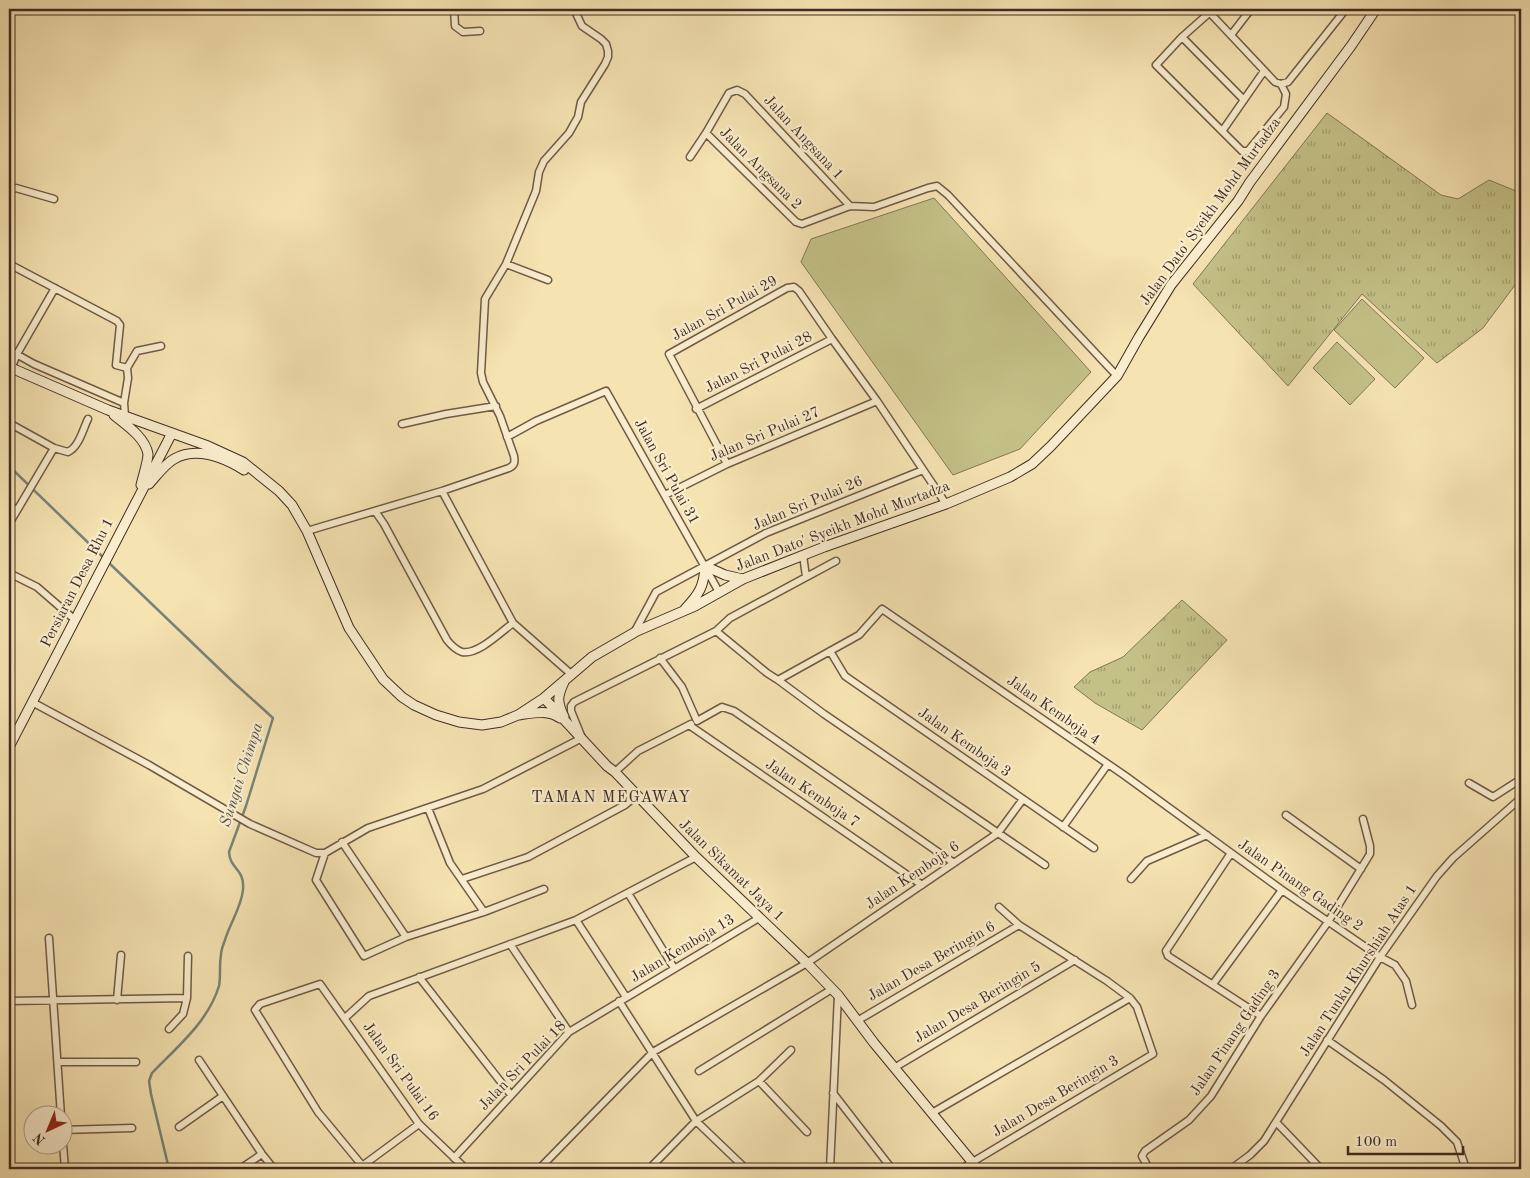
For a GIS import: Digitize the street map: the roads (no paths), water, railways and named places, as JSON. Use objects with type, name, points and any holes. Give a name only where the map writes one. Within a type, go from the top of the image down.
[{"type":"main road","name":"Jalan Dato' Syeikh Mohd Murtadza","points":[[10,368],[108,410],[220,451],[243,462],[279,491],[292,506],[307,531],[349,628],[383,679],[414,705],[436,715],[459,722],[482,725],[501,722],[518,715],[544,698],[592,657],[635,632],[695,606],[743,579],[803,555],[946,504],[1010,477],[1032,464],[1117,376],[1172,285],[1238,201],[1376,9]]},
{"type":"main road","points":[[108,410],[135,432],[143,442],[148,454],[139,495]]},
{"type":"main road","name":"Persiaran Desa Rhu 1","points":[[9,746],[172,433]]},
{"type":"main road","points":[[139,495],[173,459],[189,453],[207,453],[239,467],[279,491]]},
{"type":"main road","points":[[682,612],[702,588],[705,566],[725,576],[743,579]]},
{"type":"main road","points":[[568,724],[559,705],[558,698],[569,676]]},
{"type":"main road","name":"Jalan Sikamat Jaya 1","points":[[544,698],[696,857],[835,992],[894,1068],[975,1166]]},
{"type":"main road","points":[[518,715],[540,712],[548,713],[556,715],[568,724]]},
{"type":"street","points":[[454,9],[455,26],[463,32],[480,31]]},
{"type":"street","points":[[307,531],[442,491],[514,466],[514,456],[508,437],[496,406],[483,382],[481,373],[483,311],[488,293],[506,264],[536,191],[539,172],[544,160],[569,133],[578,118],[581,102],[608,57],[606,44],[582,26],[574,9]]},
{"type":"street","points":[[1232,35],[1251,9]]},
{"type":"street","points":[[1281,84],[1286,94],[1284,107],[1248,151],[1242,151],[1156,65],[1182,37],[1210,13],[1275,82],[1281,84],[1288,82],[1346,9]]},
{"type":"street","points":[[1182,37],[1244,100]]},
{"type":"street","points":[[1222,130],[1264,71]]},
{"type":"street","name":"Jalan Angsana 1","points":[[706,133],[730,94],[737,90],[745,94],[850,206]]},
{"type":"street","points":[[690,157],[706,133]]},
{"type":"street","name":"Jalan Angsana 2","points":[[706,133],[796,222],[802,224],[850,206]]},
{"type":"street","points":[[850,206],[874,207],[938,186],[1117,376]]},
{"type":"street","points":[[9,190],[16,188],[54,199]]},
{"type":"street","points":[[9,264],[117,321],[120,325],[116,365],[127,368]]},
{"type":"street","points":[[506,264],[548,280]]},
{"type":"street","name":"Jalan Sri Pulai 29","points":[[696,409],[669,354],[787,288],[794,287],[800,291],[832,339]]},
{"type":"street","points":[[10,368],[54,288]]},
{"type":"street","points":[[832,339],[877,401],[946,504]]},
{"type":"street","name":"Jalan Sri Pulai 28","points":[[696,409],[832,339]]},
{"type":"street","points":[[125,416],[124,403],[128,378],[127,368],[137,351],[160,346]]},
{"type":"street","points":[[9,350],[34,364],[124,403]]},
{"type":"street","name":"Jalan Sri Pulai 31","points":[[508,437],[536,421],[606,390],[719,592]]},
{"type":"street","name":"Jalan Sri Pulai 27","points":[[665,495],[727,464],[877,401]]},
{"type":"street","points":[[402,424],[446,414],[496,406]]},
{"type":"street","points":[[696,409],[727,464]]},
{"type":"street","points":[[9,423],[54,448],[68,452],[76,445],[88,419]]},
{"type":"street","points":[[9,524],[16,509],[54,448]]},
{"type":"street","name":"Jalan Sri Pulai 26","points":[[635,632],[656,592],[766,533],[923,470]]},
{"type":"street","points":[[442,491],[513,623],[569,676]]},
{"type":"street","points":[[9,506],[16,509]]},
{"type":"street","points":[[375,511],[384,524],[447,640],[453,647],[461,652],[470,652],[480,648],[513,623]]},
{"type":"street","points":[[803,555],[806,577]]},
{"type":"street","points":[[544,889],[484,912],[406,937],[364,956],[316,880],[325,853],[342,842],[368,828],[483,789],[582,738],[571,711],[571,706],[574,702],[716,631],[730,618],[836,561]]},
{"type":"street","points":[[9,573],[37,587],[74,619]]},
{"type":"street","name":"Jalan Kemboja 4","points":[[830,651],[859,635],[882,609],[1108,764],[1207,836]]},
{"type":"street","points":[[716,631],[767,673],[824,714],[1045,865]]},
{"type":"street","points":[[778,680],[830,651]]},
{"type":"street","name":"Jalan Kemboja 3","points":[[830,651],[846,676],[1094,848]]},
{"type":"street","points":[[660,658],[682,687],[697,721]]},
{"type":"street","points":[[32,702],[149,765],[250,824],[304,849],[325,853]]},
{"type":"street","points":[[614,772],[638,751],[722,707],[734,711],[954,862]]},
{"type":"street","name":"Jalan Kemboja 7","points":[[689,725],[922,885]]},
{"type":"street","points":[[1063,827],[1108,764]]},
{"type":"street","points":[[1469,783],[1493,797],[1521,779]]},
{"type":"street","points":[[462,879],[528,857],[625,805],[637,795]]},
{"type":"street","name":"Jalan Tunku Khurshiah Atas 1","points":[[1234,1168],[1264,1141],[1380,957],[1437,876],[1453,858],[1521,798]]},
{"type":"street","name":"Jalan Kemboja 6","points":[[540,1169],[653,1052],[807,963],[922,885],[998,833],[1023,799]]},
{"type":"street","points":[[428,808],[450,863],[484,912]]},
{"type":"street","points":[[1286,816],[1360,869]]},
{"type":"street","name":"Jalan Pinang Gading 3","points":[[1149,1169],[1142,1156],[1144,1151],[1189,1120],[1211,1096],[1261,1016],[1328,922],[1370,854],[1370,846],[1363,819]]},
{"type":"street","points":[[1130,879],[1147,861],[1207,836]]},
{"type":"street","name":"Jalan Pinang Gading 2","points":[[1207,836],[1328,922],[1395,965],[1406,981],[1412,1005]]},
{"type":"street","points":[[342,842],[406,937]]},
{"type":"street","points":[[1231,853],[1167,948],[1166,954],[1261,1016]]},
{"type":"street","points":[[345,1018],[369,996],[576,920],[696,857]]},
{"type":"street","points":[[1213,984],[1282,890]]},
{"type":"street","points":[[628,893],[674,968]]},
{"type":"street","points":[[932,1113],[1130,998],[1107,980],[1019,925],[999,908]]},
{"type":"street","name":"Jalan Kemboja 13","points":[[620,1001],[759,918]]},
{"type":"street","points":[[576,920],[626,996]]},
{"type":"street","name":"Jalan Desa Beringin 6","points":[[857,1021],[1019,925]]},
{"type":"street","points":[[49,938],[60,1106]]},
{"type":"street","points":[[510,944],[569,1032]]},
{"type":"street","points":[[117,1000],[121,955]]},
{"type":"street","points":[[169,1029],[183,1014],[187,998],[188,956]]},
{"type":"street","name":"Jalan Desa Beringin 5","points":[[894,1068],[1075,960]]},
{"type":"street","points":[[419,977],[511,1096]]},
{"type":"street","name":"Jalan Sri Pulai 16","points":[[362,1168],[318,1112],[255,1010],[260,1004],[320,984],[418,1124],[466,1169]]},
{"type":"street","points":[[699,1070],[835,992]]},
{"type":"street","points":[[830,1169],[835,992]]},
{"type":"street","points":[[9,1001],[187,998]]},
{"type":"street","name":"Jalan Desa Beringin 3","points":[[961,1169],[975,1166],[1153,1054],[1137,1007],[1130,998]]},
{"type":"street","points":[[620,1001],[696,1121],[746,1169]]},
{"type":"street","name":"Jalan Sri Pulai 18","points":[[454,1158],[569,1032],[620,1001]]},
{"type":"street","points":[[1327,1040],[1384,1080],[1441,1126],[1457,1142],[1466,1169]]},
{"type":"street","points":[[649,1169],[696,1121],[759,1081],[792,1050]]},
{"type":"street","points":[[199,1060],[274,1169]]},
{"type":"street","points":[[58,1062],[136,1062]]},
{"type":"street","points":[[759,1081],[807,1132]]},
{"type":"street","points":[[833,1093],[892,1169]]},
{"type":"street","points":[[179,1127],[223,1096]]},
{"type":"street","points":[[1276,1122],[1321,1169]]},
{"type":"street","points":[[362,1168],[418,1124]]},
{"type":"street","points":[[72,1131],[132,1128]]},
{"type":"street","points":[[240,1169],[262,1154]]},
{"type":"street","points":[[64,1156],[65,1169]]},
{"type":"waterway","name":"Sungai Chimpa","points":[[9,466],[104,558]]},
{"type":"waterway","name":"Sungai Chimpa","points":[[108,562],[273,718],[246,806],[229,852],[232,862],[242,877],[243,890],[240,903],[222,949],[219,986],[214,999],[200,1022],[152,1073],[149,1081],[169,1169]]},
{"type":"district","name":"TAMAN MEGAWAY","points":[[611,798]]}]
